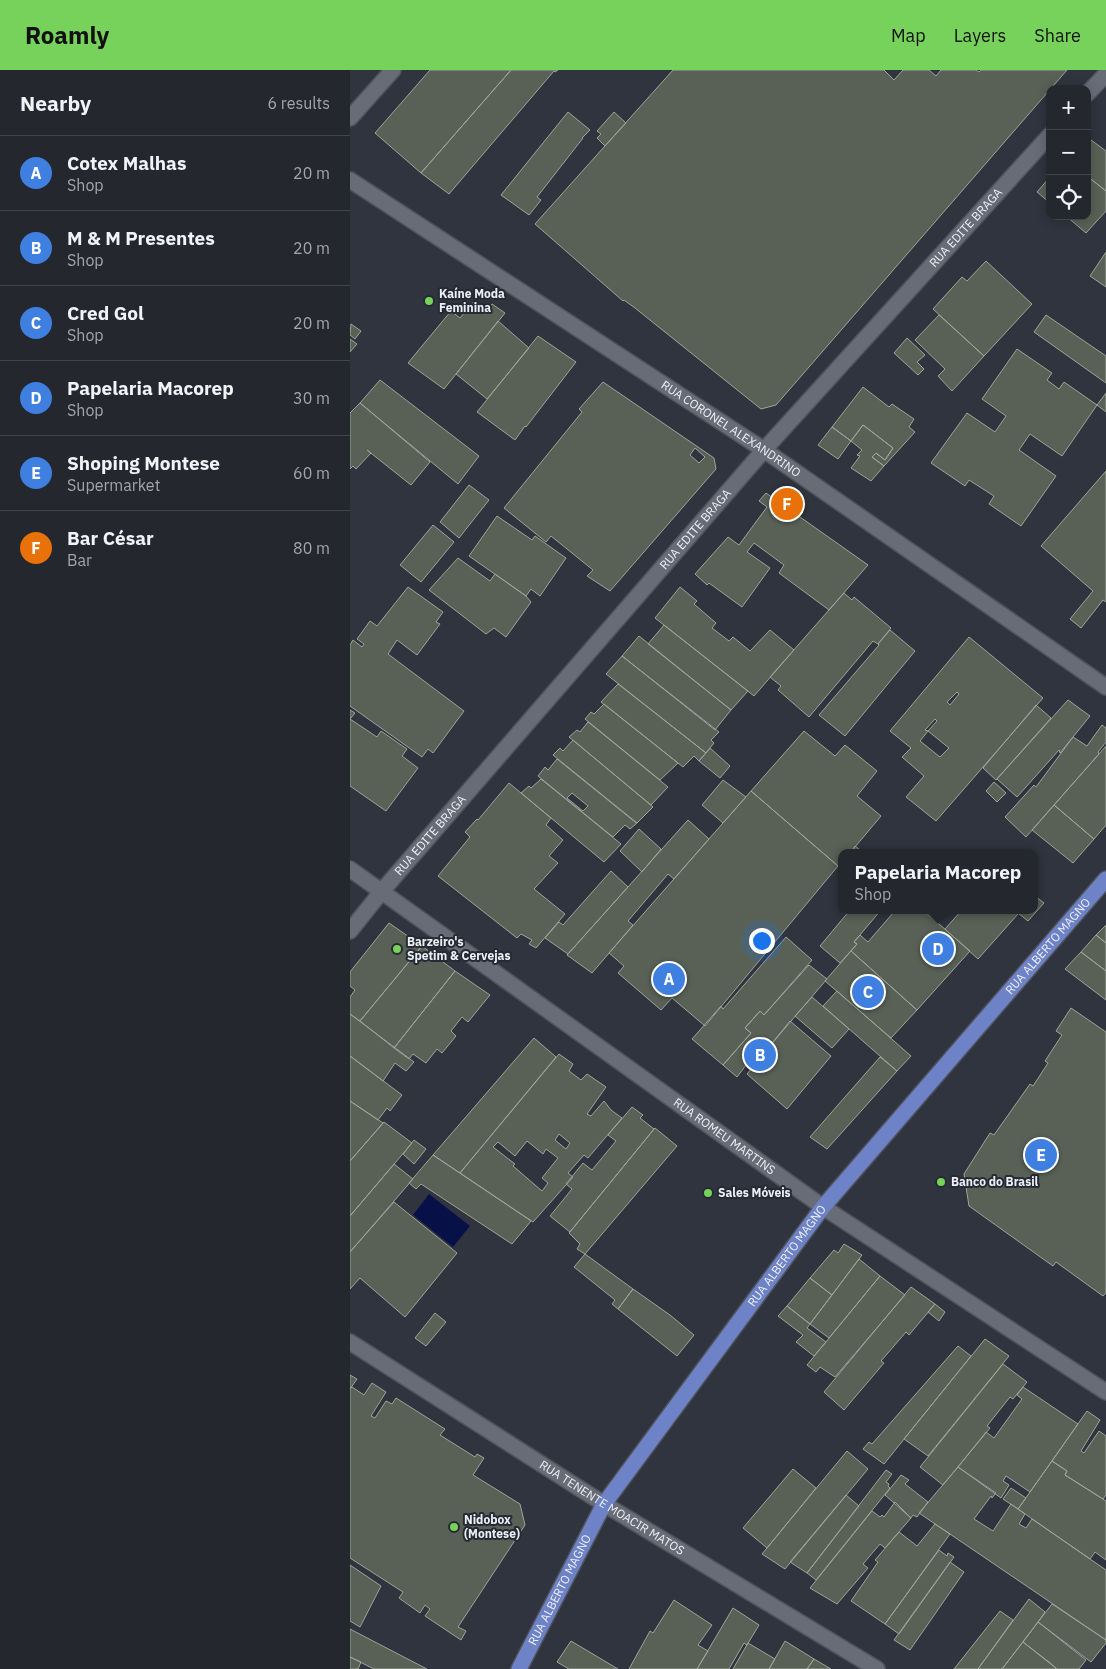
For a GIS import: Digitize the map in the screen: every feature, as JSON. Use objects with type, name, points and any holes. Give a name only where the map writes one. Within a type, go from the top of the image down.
[{"type":"main road","name":"RUA ALBERTO MAGNO","points":[[519,1669],[604,1504],[823,1207],[1106,879]]},
{"type":"street","points":[[350,118],[392,70]]},
{"type":"street","points":[[1091,90],[1106,74]]},
{"type":"street","name":"RUA EDITE BRAGA","points":[[350,931],[382,891],[764,450],[1046,140]]},
{"type":"street","name":"RUA CORONEL ALEXANDRINO","points":[[350,180],[764,450],[1106,687]]},
{"type":"street","name":"RUA ROMEU MARTINS","points":[[350,869],[823,1207],[1106,1392]]},
{"type":"street","name":"RUA TENENTE MOACIR MATOS","points":[[350,1342],[604,1504],[877,1669]]},
{"type":"shaded area","points":[[429,1194],[470,1226],[453,1247],[413,1215]]},
{"type":"building","points":[[430,70],[511,70],[421,173],[375,133]]},
{"type":"building","points":[[511,70],[558,70],[554,71],[449,194],[421,173]]},
{"type":"building","points":[[673,70],[884,70],[894,80],[903,70],[929,70],[936,76],[941,70],[976,70],[979,72],[981,70],[1067,70],[1054,85],[1046,85],[1046,94],[776,405],[761,409],[635,308],[623,301],[535,224]]},
{"type":"building","points":[[568,112],[590,130],[537,197],[541,200],[529,215],[501,195]]},
{"type":"building","points":[[614,112],[626,123],[605,146],[597,138],[601,134],[597,131]]},
{"type":"building","points":[[1091,140],[1106,151],[1106,191],[1091,179]]},
{"type":"building","points":[[1091,179],[1106,191],[1106,211],[1086,233],[1071,220],[1091,220]]},
{"type":"building","points":[[1046,182],[1046,200],[1037,192]]},
{"type":"building","points":[[1106,252],[1106,287],[1090,276]]},
{"type":"building","points":[[986,261],[1032,304],[984,356],[933,309],[962,277],[967,281]]},
{"type":"building","points":[[474,301],[486,311],[492,304],[505,313],[444,389],[408,363],[451,311],[460,318]]},
{"type":"building","points":[[939,315],[984,356],[952,391],[938,376],[945,369],[915,340]]},
{"type":"building","points":[[1046,315],[1106,356],[1106,383],[1034,332]]},
{"type":"building","points":[[498,321],[529,348],[487,399],[456,374]]},
{"type":"building","points":[[351,324],[361,331],[355,339],[350,335]]},
{"type":"building","points":[[538,336],[576,362],[515,440],[477,412]]},
{"type":"building","points":[[907,338],[925,355],[917,362],[924,369],[918,375],[894,353]]},
{"type":"building","points":[[350,339],[357,344],[350,352]]},
{"type":"building","points":[[1017,349],[1052,373],[1047,380],[1059,389],[1064,382],[1097,405],[1062,456],[1030,434],[1019,450],[1056,476],[1021,526],[989,504],[994,496],[969,480],[965,486],[931,463],[967,413],[995,432],[1006,416],[982,399]]},
{"type":"building","points":[[380,380],[479,456],[458,484],[360,403]]},
{"type":"building","points":[[603,382],[714,458],[716,469],[610,591],[587,576],[593,570],[551,536],[546,542],[504,508],[582,412],[579,409]],"holes":[[[695,448],[705,457],[699,463],[690,455]]]},
{"type":"building","points":[[863,387],[889,407],[892,404],[914,419],[909,427],[915,432],[884,466],[872,457],[876,453],[885,460],[893,448],[863,425],[851,441],[832,427]]},
{"type":"building","points":[[1106,393],[1106,412],[1097,405]]},
{"type":"building","points":[[360,403],[430,462],[411,485],[371,453],[356,469],[353,466],[350,469],[350,413]]},
{"type":"building","points":[[863,425],[893,448],[885,460],[876,453],[872,457],[884,466],[871,481],[851,468],[860,456],[857,455],[862,450],[851,441]]},
{"type":"building","points":[[832,427],[851,441],[838,459],[818,445]]},
{"type":"building","points":[[1106,471],[1106,602],[1103,600],[1081,628],[1070,619],[1093,591],[1041,546]]},
{"type":"building","points":[[469,485],[489,500],[459,538],[440,522]]},
{"type":"building","points":[[766,493],[868,565],[829,610],[779,573],[784,565],[754,543],[747,552],[770,568],[742,607],[709,583],[707,585],[695,574],[728,537],[739,545],[767,507],[759,501]]},
{"type":"building","points":[[497,516],[532,540],[535,536],[566,558],[540,596],[531,589],[526,596],[469,556]]},
{"type":"building","points":[[433,525],[454,542],[421,582],[400,565]]},
{"type":"building","points":[[458,558],[490,581],[495,574],[526,596],[531,602],[506,637],[494,628],[486,634],[429,590]]},
{"type":"building","points":[[408,587],[443,612],[436,622],[440,624],[417,655],[397,640],[388,654],[464,711],[433,753],[428,749],[422,757],[350,706],[350,645],[353,640],[362,647],[364,644],[357,639],[370,621],[377,626]]},
{"type":"building","points":[[680,587],[697,601],[694,604],[716,623],[712,628],[729,641],[733,637],[750,651],[770,630],[794,650],[754,696],[655,618]]},
{"type":"building","points":[[844,593],[852,600],[854,597],[891,628],[878,644],[873,641],[809,717],[778,690],[781,686],[770,677]]},
{"type":"building","points":[[664,625],[748,691],[731,710],[648,644]]},
{"type":"building","points":[[890,630],[915,651],[845,736],[819,715]]},
{"type":"building","points":[[639,636],[731,710],[715,730],[622,656]]},
{"type":"building","points":[[969,637],[1043,698],[936,821],[906,797],[924,776],[902,757],[911,748],[890,731]],"holes":[[[957,692],[959,694],[950,705],[947,702]],[[935,719],[937,721],[928,731],[925,730]],[[928,731],[949,748],[940,757],[920,741]]]},
{"type":"building","points":[[622,656],[719,732],[711,740],[714,743],[706,753],[606,674]]},
{"type":"building","points":[[618,684],[706,753],[699,761],[694,756],[683,767],[601,702]]},
{"type":"building","points":[[1068,700],[1090,716],[1060,753],[1059,750],[1017,797],[997,779]]},
{"type":"building","points":[[604,704],[678,763],[660,780],[585,719],[591,712],[594,714]]},
{"type":"building","points":[[1036,705],[1051,718],[996,780],[983,768]]},
{"type":"building","points":[[350,710],[355,713],[350,719]]},
{"type":"building","points":[[350,719],[377,737],[381,731],[407,749],[402,756],[418,768],[386,811],[350,786]]},
{"type":"building","points":[[588,722],[668,787],[651,805],[569,737],[577,730],[580,732]]},
{"type":"building","points":[[1102,725],[1106,728],[1106,742],[1098,752],[1099,754],[1026,837],[1005,817],[1034,785],[1036,787],[1073,737],[1087,746]]},
{"type":"building","points":[[804,731],[835,756],[845,745],[877,771],[857,796],[881,816],[853,849],[838,849],[838,866],[751,791]]},
{"type":"building","points":[[573,740],[653,807],[637,823],[553,755],[560,748],[563,751]]},
{"type":"building","points":[[1106,746],[1106,825],[1094,839],[1054,805]]},
{"type":"building","points":[[710,748],[730,766],[720,778],[699,761]]},
{"type":"building","points":[[557,759],[637,823],[630,829],[625,825],[613,837],[538,776],[545,767],[548,770]],"holes":[[[572,793],[588,806],[583,811],[567,798]]]},
{"type":"building","points":[[541,779],[621,844],[604,862],[521,793],[529,786],[531,788]]},
{"type":"building","points":[[723,780],[746,797],[723,823],[702,805]]},
{"type":"building","points":[[994,782],[1006,793],[997,802],[986,791]]},
{"type":"building","points":[[509,783],[551,818],[546,825],[563,840],[549,856],[558,863],[534,889],[565,914],[536,948],[529,944],[532,940],[521,934],[517,938],[438,876],[470,837],[465,832],[478,820]]},
{"type":"building","points":[[751,791],[838,866],[705,1026],[672,998],[661,1010],[618,973],[624,966],[609,953]]},
{"type":"building","points":[[1054,805],[1094,839],[1073,863],[1032,830]]},
{"type":"building","points":[[688,820],[709,839],[674,879],[668,874],[628,921],[633,925],[592,973],[567,955]]},
{"type":"building","points":[[639,829],[661,849],[642,872],[620,851]]},
{"type":"building","points":[[611,871],[628,887],[568,954],[545,938],[559,922],[563,925]]},
{"type":"building","points":[[1038,898],[1044,903],[1038,910]]},
{"type":"building","points":[[847,914],[878,914],[854,942],[857,944],[840,963],[820,946]]},
{"type":"building","points":[[892,914],[928,914],[970,951],[917,1010],[851,951],[857,944],[854,942],[860,935],[868,942]]},
{"type":"building","points":[[958,914],[1018,914],[978,959],[945,929]]},
{"type":"building","points":[[1019,914],[1034,914],[1028,921]]},
{"type":"building","points":[[389,923],[422,946],[360,1021],[350,1014],[350,997],[355,990],[350,986],[350,972]]},
{"type":"building","points":[[1106,925],[1106,943],[1096,935]]},
{"type":"building","points":[[1096,935],[1106,943],[1106,971],[1081,952]]},
{"type":"building","points":[[786,937],[812,960],[764,1015],[760,1011],[745,1028],[751,1033],[723,1065],[692,1039],[721,1006],[723,1009]]},
{"type":"building","points":[[422,946],[455,971],[394,1048],[360,1021]]},
{"type":"building","points":[[851,951],[917,1010],[891,1038],[825,981]]},
{"type":"building","points":[[1081,952],[1106,971],[1106,1000],[1065,969]]},
{"type":"building","points":[[809,965],[827,979],[768,1048],[765,1046],[762,1050],[759,1048],[737,1077],[723,1065],[751,1033],[745,1028],[760,1011],[764,1015]]},
{"type":"building","points":[[455,971],[490,995],[468,1022],[462,1017],[451,1031],[456,1036],[442,1053],[437,1049],[426,1063],[413,1054],[409,1059],[394,1048]]},
{"type":"building","points":[[837,991],[911,1056],[897,1071],[823,1006]]},
{"type":"building","points":[[812,997],[849,1029],[832,1048],[795,1016]]},
{"type":"building","points":[[1071,1008],[1106,1032],[1106,1293],[1103,1296],[1056,1262],[1053,1266],[969,1206],[964,1174],[990,1133],[994,1135],[1030,1084],[1033,1086],[1048,1063],[1045,1061],[1062,1035],[1056,1031]]},
{"type":"building","points":[[350,1014],[414,1062],[406,1071],[395,1063],[383,1081],[350,1056]]},
{"type":"building","points":[[790,1021],[831,1056],[787,1109],[747,1074]]},
{"type":"building","points":[[534,1038],[556,1057],[460,1173],[433,1155]]},
{"type":"building","points":[[559,1054],[573,1064],[569,1071],[581,1080],[587,1074],[606,1087],[587,1114],[591,1116],[604,1101],[611,1110],[622,1118],[588,1158],[584,1155],[568,1173],[573,1177],[533,1222],[460,1173]],"holes":[[[559,1134],[570,1143],[566,1149],[555,1140]],[[527,1141],[543,1154],[546,1149],[558,1158],[542,1178],[548,1183],[542,1191],[513,1166],[515,1164],[493,1147],[498,1142],[515,1156]]]},
{"type":"building","points":[[350,1056],[402,1095],[390,1111],[387,1108],[378,1120],[350,1101]]},
{"type":"building","points":[[880,1057],[897,1071],[827,1149],[810,1137]]},
{"type":"building","points":[[350,1101],[383,1123],[350,1161]]},
{"type":"building","points":[[632,1107],[643,1115],[640,1118],[654,1129],[570,1232],[550,1216],[572,1189],[566,1184],[583,1163],[592,1170],[616,1141],[608,1135]]},
{"type":"building","points":[[384,1122],[412,1143],[350,1216],[350,1161]]},
{"type":"building","points":[[655,1128],[677,1146],[585,1254],[577,1249],[580,1244],[569,1233]]},
{"type":"building","points":[[414,1140],[426,1149],[414,1164],[403,1154]]},
{"type":"building","points":[[433,1155],[531,1221],[512,1244],[421,1184],[416,1189],[409,1183]]},
{"type":"building","points":[[394,1164],[413,1179],[350,1252],[350,1216]]},
{"type":"building","points":[[394,1202],[457,1253],[405,1317],[360,1278],[350,1289],[350,1252]]},
{"type":"building","points":[[844,1244],[862,1255],[832,1295],[810,1278],[834,1250],[838,1253]]},
{"type":"building","points":[[585,1254],[633,1289],[618,1309],[612,1304],[615,1300],[574,1267]]},
{"type":"building","points":[[859,1259],[880,1276],[829,1338],[810,1324]]},
{"type":"building","points":[[880,1276],[905,1295],[835,1377],[820,1367],[816,1372],[807,1365]]},
{"type":"building","points":[[810,1278],[832,1295],[810,1324],[787,1306]]},
{"type":"building","points":[[911,1287],[935,1304],[909,1335],[906,1332],[881,1361],[884,1363],[844,1410],[824,1392]]},
{"type":"building","points":[[633,1289],[670,1315],[694,1335],[677,1356],[618,1309]]},
{"type":"building","points":[[935,1304],[945,1312],[939,1321],[928,1312]]},
{"type":"building","points":[[787,1306],[810,1324],[807,1328],[826,1342],[814,1356],[796,1342],[803,1335],[778,1316]]},
{"type":"building","points":[[435,1313],[446,1322],[426,1346],[415,1338]]},
{"type":"building","points":[[985,1339],[1009,1356],[928,1456],[904,1439]]},
{"type":"building","points":[[958,1346],[971,1356],[884,1464],[863,1449],[869,1442],[872,1444]]},
{"type":"building","points":[[1003,1364],[1027,1382],[1013,1399],[1010,1397],[987,1426],[990,1428],[943,1485],[920,1467]]},
{"type":"building","points":[[350,1375],[357,1379],[350,1389]]},
{"type":"building","points":[[372,1383],[386,1392],[371,1416],[375,1418],[386,1401],[392,1404],[396,1398],[445,1429],[440,1435],[475,1457],[477,1454],[484,1458],[473,1475],[520,1504],[525,1525],[458,1627],[466,1631],[461,1640],[425,1616],[430,1609],[425,1605],[420,1613],[399,1598],[403,1592],[350,1558],[350,1389],[352,1387],[364,1395]]},
{"type":"building","points":[[1023,1387],[1078,1424],[1030,1492],[1006,1476],[1003,1481],[1009,1485],[1001,1498],[958,1467],[986,1432],[994,1438],[1022,1399],[1017,1395]]},
{"type":"building","points":[[1087,1411],[1100,1420],[1081,1451],[1084,1453],[1099,1431],[1106,1436],[1106,1495],[1103,1499],[1065,1475],[1067,1471],[1052,1461]]},
{"type":"building","points":[[847,1451],[868,1469],[785,1569],[762,1554]]},
{"type":"building","points":[[1052,1461],[1067,1471],[1065,1475],[1106,1501],[1106,1560],[1095,1552],[1090,1559],[1018,1509]]},
{"type":"building","points":[[958,1467],[996,1493],[992,1498],[991,1496],[974,1519],[993,1531],[1011,1504],[1025,1514],[1019,1524],[1026,1528],[1032,1519],[1106,1570],[1106,1640],[919,1513]]},
{"type":"building","points":[[793,1469],[816,1488],[767,1548],[743,1528]]},
{"type":"building","points":[[886,1470],[892,1474],[886,1482],[890,1488],[816,1580],[807,1573]]},
{"type":"building","points":[[901,1475],[909,1480],[905,1484],[928,1502],[917,1517],[913,1515],[911,1518],[885,1495]]},
{"type":"building","points":[[1011,1488],[1026,1498],[1018,1509],[1003,1499]]},
{"type":"building","points":[[846,1495],[859,1506],[807,1573],[790,1562]]},
{"type":"building","points":[[895,1502],[911,1518],[885,1548],[880,1544],[863,1564],[868,1568],[837,1604],[810,1588],[872,1511],[880,1517],[882,1515],[884,1517]]},
{"type":"building","points":[[935,1524],[950,1534],[885,1624],[851,1601],[878,1562],[875,1560],[899,1532],[917,1546]]},
{"type":"building","points":[[939,1550],[947,1556],[948,1553],[954,1557],[899,1634],[885,1624]]},
{"type":"building","points":[[950,1562],[964,1572],[910,1650],[894,1640]]},
{"type":"building","points":[[350,1565],[381,1586],[360,1627],[350,1621]]},
{"type":"building","points":[[1029,1599],[1045,1612],[1038,1622],[1002,1669],[978,1669]]},
{"type":"building","points":[[674,1600],[712,1625],[698,1645],[708,1651],[697,1669],[629,1669],[650,1631],[653,1633]]},
{"type":"building","points":[[1052,1604],[1106,1640],[1106,1643],[1091,1662],[1038,1622]]},
{"type":"building","points":[[733,1608],[759,1625],[747,1645],[744,1643],[729,1669],[697,1669]]},
{"type":"building","points":[[1000,1611],[1013,1620],[978,1669],[954,1669]]},
{"type":"building","points":[[1038,1622],[1086,1660],[1079,1669],[1057,1669],[1023,1642]]},
{"type":"building","points":[[350,1629],[427,1669],[374,1669],[350,1657]]},
{"type":"building","points":[[571,1641],[618,1669],[569,1669],[557,1662]]},
{"type":"building","points":[[785,1641],[814,1659],[807,1669],[769,1669]]},
{"type":"building","points":[[1023,1642],[1049,1662],[1057,1669],[1002,1669]]},
{"type":"building","points":[[748,1643],[775,1659],[769,1669],[733,1669]]},
{"type":"building","points":[[350,1657],[361,1662],[358,1669],[350,1669]]},
{"type":"building","points":[[814,1659],[831,1669],[807,1669]]},
{"type":"place","name":"Kaíne Moda Feminina","points":[[429,301]]},
{"type":"place","name":"Bar César","points":[[787,504]]},
{"type":"place","name":"Barzeiro's Spetim & Cervejas","points":[[397,949]]},
{"type":"place","name":"Papelaria Macorep","points":[[938,949]]},
{"type":"place","name":"Cotex Malhas","points":[[669,979]]},
{"type":"place","name":"Cred Gol","points":[[868,992]]},
{"type":"place","name":"M & M Presentes","points":[[760,1055]]},
{"type":"place","name":"Shoping Montese","points":[[1041,1155]]},
{"type":"place","name":"Banco do Brasil","points":[[941,1182]]},
{"type":"place","name":"Sales Móveis","points":[[708,1193]]},
{"type":"place","name":"Nidobox (Montese)","points":[[454,1527]]}]
